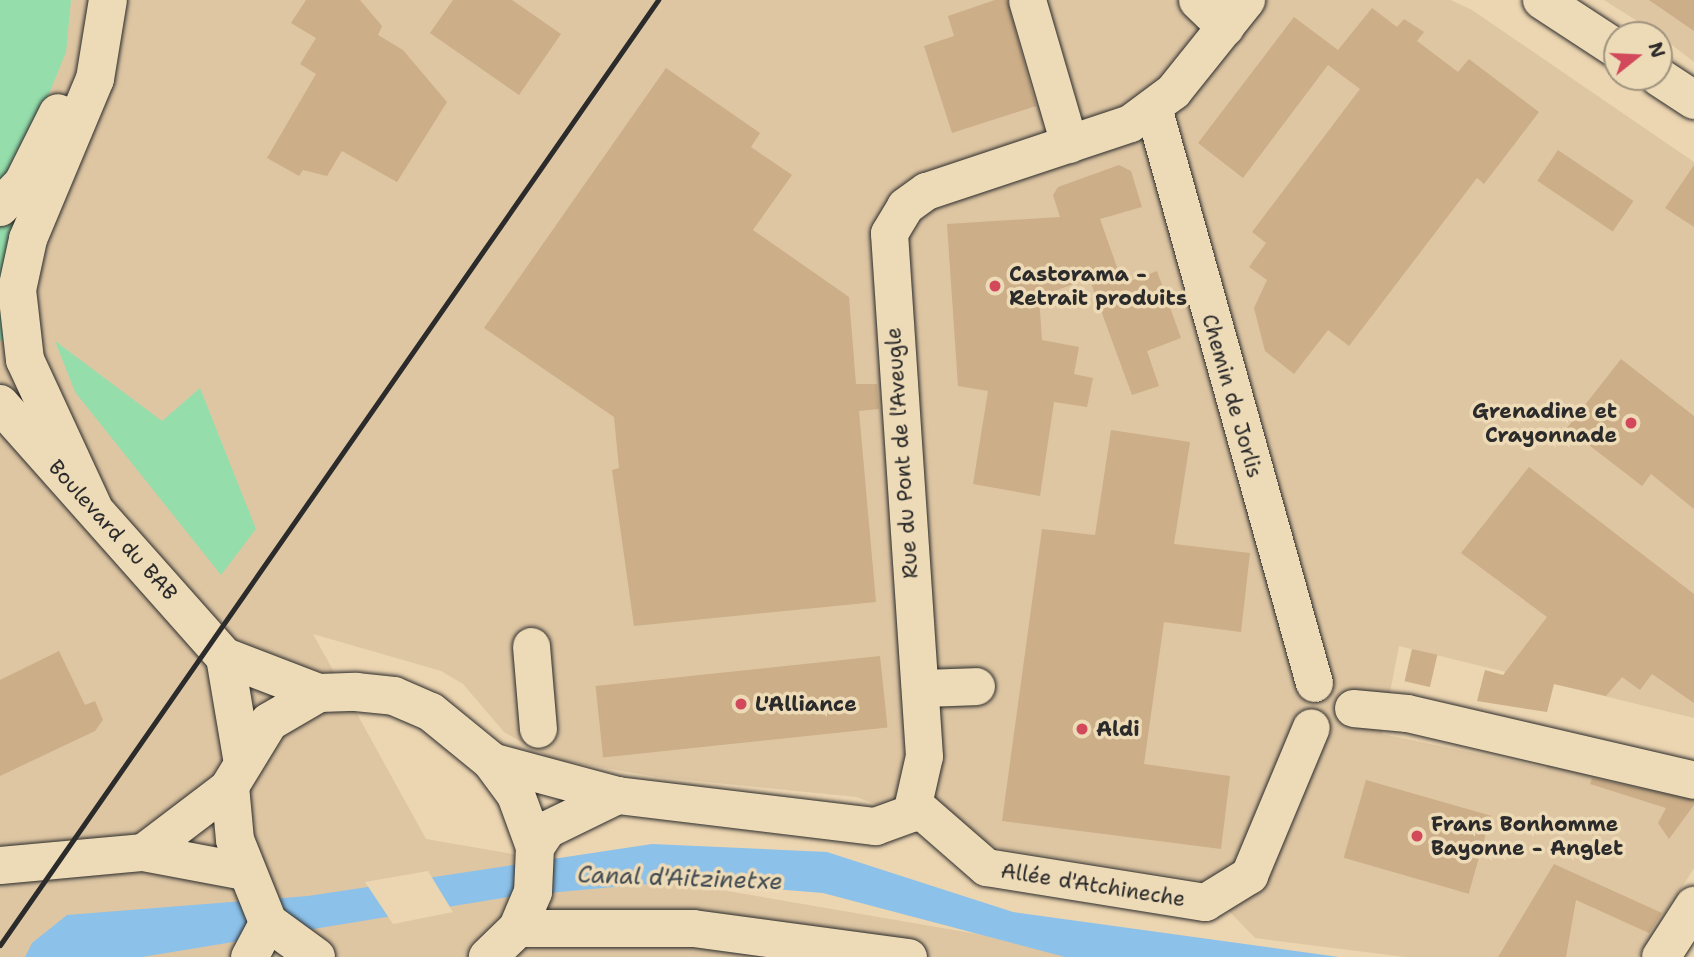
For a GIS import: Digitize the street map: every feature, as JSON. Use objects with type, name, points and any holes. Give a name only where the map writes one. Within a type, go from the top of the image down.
[{"type":"main road","points":[[0,207],[23,183],[52,129],[75,66],[88,0]]},
{"type":"main road","points":[[93,507],[25,360],[17,290],[28,239],[95,79],[108,0]]},
{"type":"main road","points":[[1542,0],[1603,40]]},
{"type":"main road","points":[[1673,86],[1694,100]]},
{"type":"main road","name":"Boulevard du BAB","points":[[0,404],[225,657],[319,693]]},
{"type":"main road","points":[[225,657],[244,871],[268,922],[316,957]]},
{"type":"main road","points":[[236,772],[269,722],[319,693],[394,696],[431,712],[491,761],[516,795],[535,847],[533,892],[518,928],[488,957]]},
{"type":"main road","points":[[1661,957],[1694,905]]},
{"type":"street","points":[[1027,0],[1069,144]]},
{"type":"street","points":[[1197,0],[1236,13]]},
{"type":"street","name":"Rue du Pont de l'Aveugle","points":[[916,806],[924,756],[889,233],[905,206],[926,191],[1069,144],[1153,107],[1236,13]]},
{"type":"street","name":"Chemin de Jorlis","points":[[1153,107],[1314,683]]},
{"type":"street","points":[[531,646],[538,729]]},
{"type":"street","points":[[1314,683],[1346,687],[1353,708],[1338,730],[1311,727],[1302,700],[1314,683]]},
{"type":"street","points":[[920,688],[976,686]]},
{"type":"street","points":[[1353,708],[1407,713],[1694,780]]},
{"type":"street","name":"Allée d'Atchineche","points":[[916,806],[986,867],[1205,902],[1249,875],[1311,727]]},
{"type":"street","points":[[491,761],[617,794],[875,826],[902,821],[916,806]]},
{"type":"street","points":[[143,852],[236,772]]},
{"type":"street","points":[[535,847],[547,829],[617,794]]},
{"type":"street","points":[[0,865],[143,852],[244,871]]},
{"type":"street","points":[[533,892],[607,929]]},
{"type":"street","points":[[249,957],[268,922]]},
{"type":"street","points":[[518,928],[741,932],[908,957]]},
{"type":"shaded area","points":[[0,0],[1451,0],[1472,10],[1694,162],[1694,718],[1399,646],[1382,734],[1546,768],[1550,756],[1694,791],[1694,868],[1638,957],[1405,957],[1255,938],[1199,880],[1003,849],[856,797],[657,777],[552,759],[504,732],[463,684],[441,671],[313,634],[426,839],[1111,957],[0,957]]},
{"type":"shaded area","points":[[1604,0],[1694,0],[1694,62],[1673,46],[1673,21],[1637,21]]},
{"type":"green space","points":[[0,0],[71,0],[66,52],[21,163],[0,183]]},
{"type":"green space","points":[[19,212],[8,338],[0,341],[0,222]]},
{"type":"green space","points":[[55,341],[162,421],[200,388],[256,529],[221,575],[75,392]]},
{"type":"water","name":"Canal d'Aitzinetxe","points":[[652,844],[827,852],[1013,912],[1339,957],[1065,957],[823,893],[680,881],[515,896],[142,957],[25,957],[32,943],[67,915],[308,896]]},
{"type":"pier","points":[[428,871],[453,912],[393,924],[365,882]]},
{"type":"building","points":[[306,0],[360,0],[382,26],[378,35],[403,50],[447,102],[397,182],[342,151],[327,176],[303,170],[299,176],[267,158],[316,74],[300,64],[316,38],[291,23]]},
{"type":"building","points":[[453,0],[512,0],[561,34],[519,95],[430,33]]},
{"type":"building","points":[[995,0],[1007,0],[1036,106],[952,133],[924,46],[954,36],[948,16]]},
{"type":"building","points":[[1649,0],[1694,0],[1694,31]]},
{"type":"building","points":[[1372,8],[1397,27],[1404,19],[1424,32],[1417,41],[1458,72],[1469,59],[1539,112],[1484,184],[1477,178],[1349,346],[1328,330],[1294,374],[1265,351],[1254,308],[1267,280],[1249,267],[1266,243],[1252,232],[1360,89],[1328,65],[1243,178],[1198,143],[1294,17],[1338,50]]},
{"type":"building","points":[[666,68],[760,133],[751,147],[792,175],[753,230],[849,297],[856,384],[877,384],[879,409],[859,411],[876,602],[634,626],[612,470],[619,468],[614,417],[484,328]]},
{"type":"building","points":[[1558,150],[1633,201],[1613,232],[1537,181]]},
{"type":"building","points":[[1119,165],[1131,171],[1142,207],[1100,219],[1123,284],[1157,271],[1181,338],[1147,351],[1159,386],[1132,395],[1089,278],[1039,297],[1042,340],[1079,347],[1074,374],[1093,378],[1087,407],[1054,402],[1040,496],[973,484],[988,391],[958,386],[947,224],[1060,217],[1053,195],[1058,187]]},
{"type":"building","points":[[1694,165],[1694,227],[1665,208]]},
{"type":"building","name":"Grenadine et Crayonnade","points":[[1621,359],[1694,416],[1694,509],[1651,474],[1642,486],[1567,428]]},
{"type":"building","points":[[1111,430],[1190,442],[1174,544],[1250,553],[1241,632],[1164,622],[1144,764],[1230,776],[1221,849],[1002,821],[1042,529],[1095,535]]},
{"type":"building","points":[[1529,467],[1694,594],[1694,703],[1652,674],[1640,690],[1622,677],[1606,696],[1554,684],[1547,712],[1477,701],[1485,670],[1503,675],[1547,617],[1461,553]]},
{"type":"building","points":[[1412,649],[1437,655],[1430,687],[1405,681]]},
{"type":"building","points":[[59,651],[85,705],[95,701],[103,720],[95,731],[0,776],[0,680]]},
{"type":"building","name":"L'Alliance","points":[[880,656],[888,728],[603,758],[596,686]]},
{"type":"building","points":[[1592,778],[1694,800],[1694,805],[1669,839],[1658,823],[1666,808],[1590,784]]},
{"type":"building","points":[[1366,780],[1491,816],[1469,894],[1344,858]]},
{"type":"building","points":[[1554,864],[1662,913],[1649,933],[1576,900],[1566,957],[1498,957]]},
{"type":"railway","points":[[0,945],[658,0]]},
{"type":"place","name":"Castorama - Retrait produits","points":[[995,286]]},
{"type":"place","name":"Grenadine et Crayonnade","points":[[1631,423]]},
{"type":"place","name":"L'Alliance","points":[[741,704]]},
{"type":"place","name":"Aldi","points":[[1082,729]]},
{"type":"place","name":"Frans Bonhomme Bayonne - Anglet","points":[[1417,836]]}]
